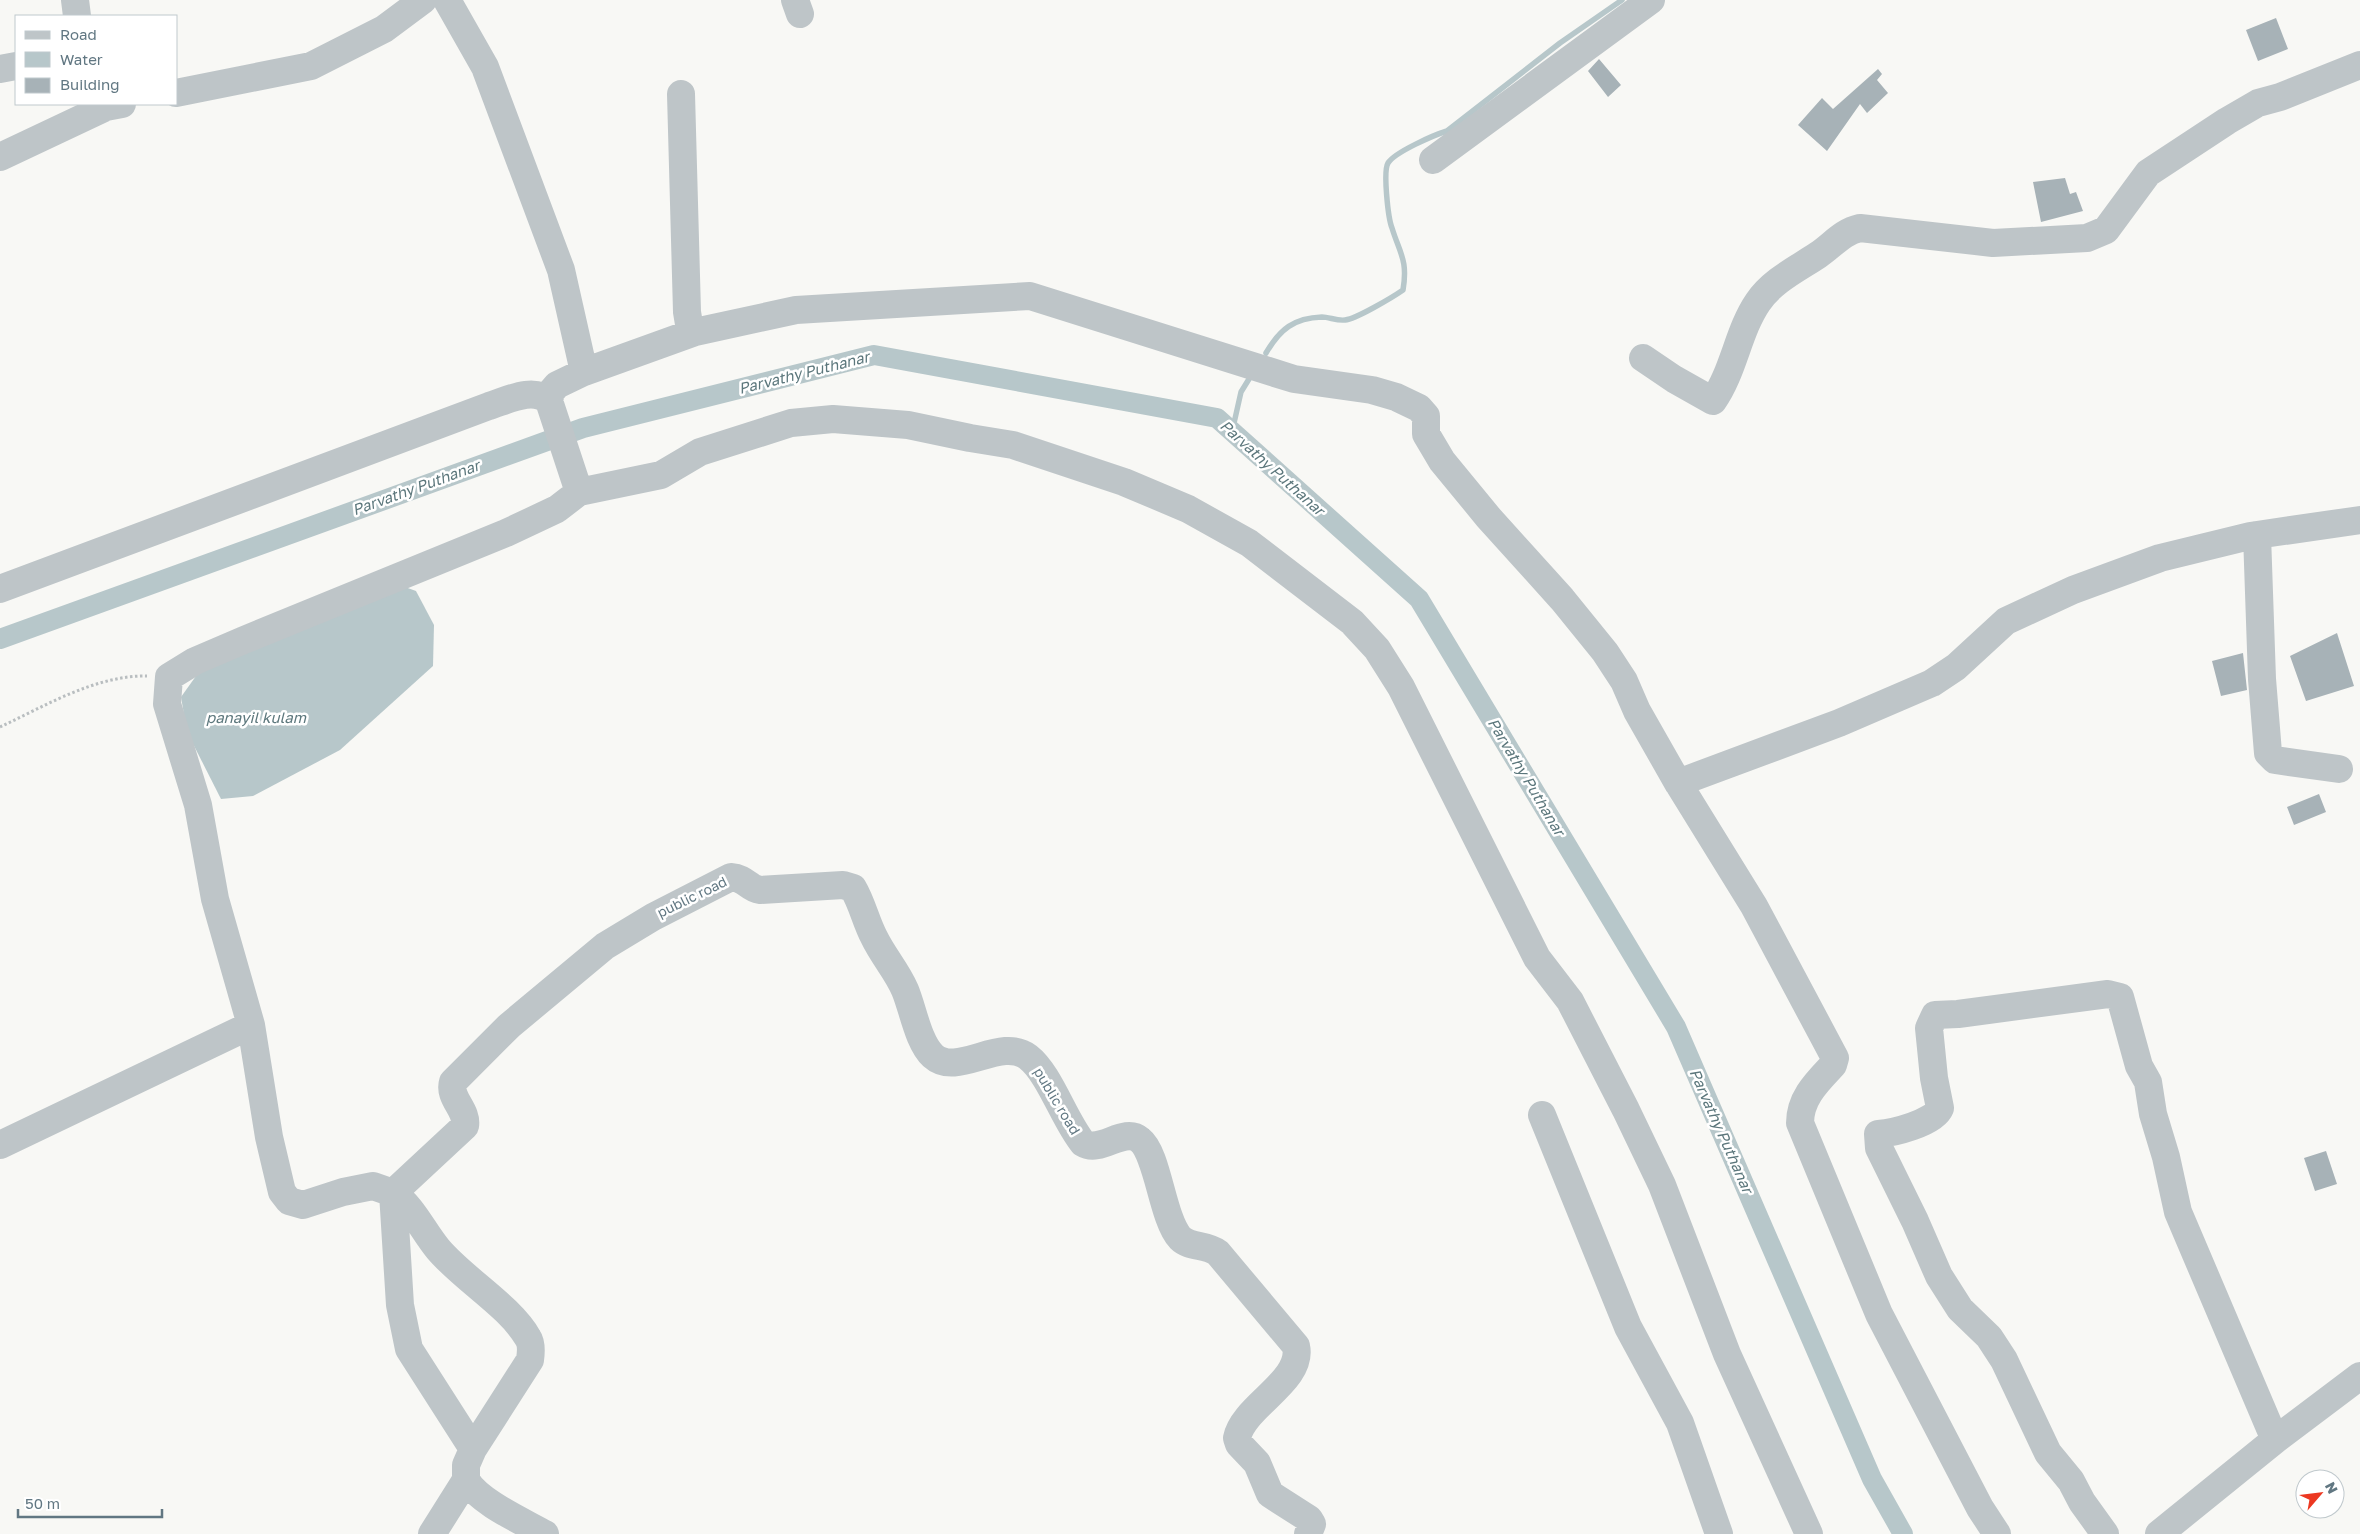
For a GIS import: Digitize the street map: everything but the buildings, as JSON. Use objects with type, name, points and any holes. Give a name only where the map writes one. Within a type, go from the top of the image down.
[{"type":"street","points":[[75,0],[77,15]]},
{"type":"street","points":[[178,93],[311,66],[384,29],[423,0]]},
{"type":"street","points":[[447,0],[485,67],[558,261],[584,372]]},
{"type":"street","points":[[1432,160],[1651,0]]},
{"type":"street","points":[[1643,358],[1688,388],[1714,401],[1728,374],[1757,303],[1767,291],[1790,272],[1819,254],[1843,235],[1860,228],[1993,243],[2087,238],[2106,230],[2148,173],[2227,122],[2258,103],[2280,97],[2360,65]]},
{"type":"street","points":[[0,69],[15,66]]},
{"type":"street","points":[[681,94],[687,312],[689,324],[695,332]]},
{"type":"street","points":[[0,157],[111,105]]},
{"type":"street","points":[[577,484],[549,401],[551,392],[557,384],[584,372],[695,332],[796,310],[1030,296],[1294,380],[1372,390],[1404,401],[1424,411],[1427,420],[1426,434],[1442,461],[1488,517],[1562,599],[1604,652],[1624,682],[1637,711],[1678,783],[1754,906],[1835,1058],[1833,1065],[1806,1096],[1801,1109],[1800,1123],[1879,1314],[1980,1508],[1997,1534]]},
{"type":"street","points":[[0,589],[489,406],[528,394],[539,395],[549,401]]},
{"type":"street","points":[[432,1534],[466,1480],[466,1465],[473,1449],[530,1360],[529,1339],[514,1320],[450,1262],[422,1228],[410,1208],[385,1188],[373,1186],[343,1192],[303,1205],[289,1201],[282,1192],[268,1137],[251,1025],[215,899],[198,806],[167,704],[170,677],[195,661],[236,643],[506,533],[557,509],[577,484],[661,475],[700,452],[791,423],[833,419],[908,425],[1013,445],[1124,482],[1188,509],[1249,544],[1352,622],[1377,649],[1397,680],[1533,950],[1570,1001],[1626,1110],[1662,1185],[1727,1354],[1809,1534]]},
{"type":"street","points":[[1678,783],[1839,723],[1932,683],[1956,667],[2006,621],[2073,590],[2160,558],[2257,535],[2360,520]]},
{"type":"street","points":[[2257,535],[2262,679],[2268,753],[2276,760],[2339,769]]},
{"type":"street","name":"public road","points":[[393,1193],[465,1126],[466,1119],[452,1092],[452,1082],[509,1026],[605,946],[628,931],[731,877],[740,878],[755,889],[760,890],[843,885],[853,888],[875,940],[896,971],[923,1042],[932,1055],[938,1060],[948,1062],[1009,1050],[1020,1052],[1035,1063],[1082,1143],[1094,1147],[1128,1136],[1139,1138],[1149,1154],[1166,1206],[1180,1238],[1189,1244],[1204,1246],[1218,1252],[1231,1266],[1262,1308],[1293,1340],[1297,1356],[1293,1367],[1247,1420],[1237,1438],[1239,1444],[1257,1463],[1270,1494],[1309,1519],[1312,1524],[1308,1534]]},
{"type":"street","points":[[2105,1534],[2082,1502],[2072,1481],[2048,1453],[2004,1360],[1989,1337],[1960,1309],[1939,1276],[1916,1221],[1879,1148],[1878,1134],[1892,1132],[1934,1117],[1940,1108],[1934,1078],[1929,1028],[1935,1015],[1958,1014],[2108,994],[2120,997],[2139,1066],[2148,1082],[2153,1114],[2166,1157],[2178,1212],[2275,1440]]},
{"type":"street","points":[[0,1144],[251,1025]]},
{"type":"street","points":[[1542,1115],[1628,1327],[1680,1423],[1719,1534]]},
{"type":"street","points":[[393,1193],[400,1305],[409,1349],[473,1449]]},
{"type":"street","points":[[2159,1534],[2275,1440],[2358,1381]]},
{"type":"street","points":[[466,1480],[473,1489],[498,1507],[545,1534]]},
{"type":"path","points":[[0,726],[80,690],[132,676],[170,677]]},
{"type":"water","name":"panayil kulam","points":[[391,582],[416,591],[434,625],[433,666],[340,750],[253,796],[221,799],[187,732],[181,697],[201,669]]},
{"type":"waterway","points":[[1266,353],[1282,331],[1289,326],[1312,318],[1350,319],[1403,290],[1404,264],[1390,223],[1386,184],[1388,163],[1406,149],[1447,131],[1560,43],[1622,0]]},
{"type":"waterway","name":"Parvathy Puthanar","points":[[0,639],[583,428],[874,355],[1217,418],[1419,599],[1676,1027],[1872,1479],[1903,1534]]},
{"type":"waterway","points":[[1232,432],[1241,392],[1249,379]]}]
